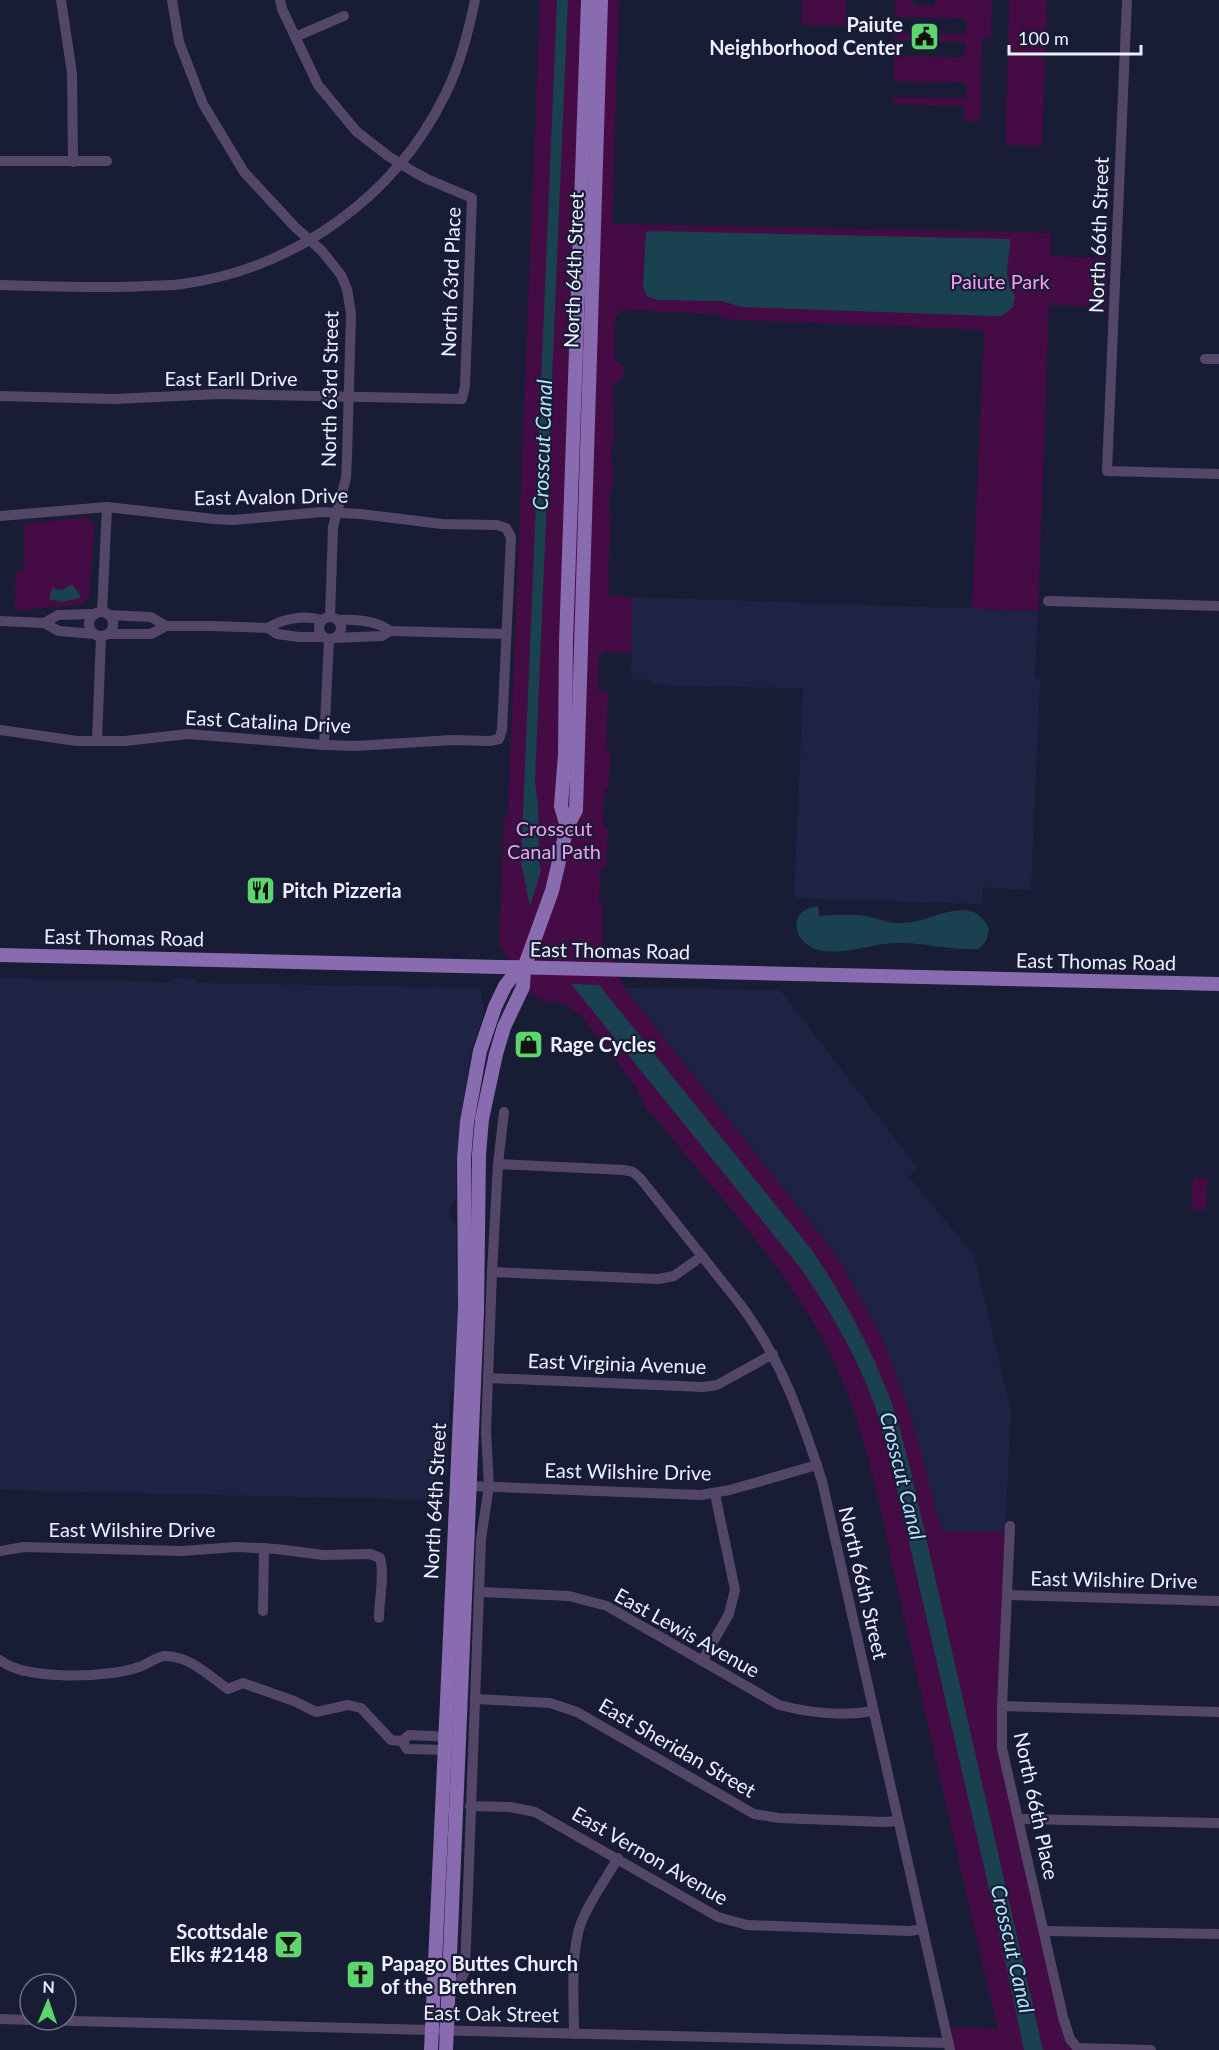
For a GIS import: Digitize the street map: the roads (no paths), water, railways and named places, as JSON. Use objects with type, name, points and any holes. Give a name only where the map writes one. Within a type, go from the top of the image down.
[{"type":"main road","name":"North 64th Street","points":[[567,827],[561,806],[565,754],[566,642],[588,0]]},
{"type":"main road","name":"North 64th Street","points":[[446,2050],[477,1312],[480,1146],[485,1100],[496,1054],[504,1027],[523,987],[524,968],[552,891],[567,827],[576,810],[601,0]]},
{"type":"main road","name":"East Thomas Road","points":[[0,955],[1219,984]]},
{"type":"main road","name":"North 64th Street","points":[[431,2050],[455,1486],[465,1307],[465,1144],[472,1092],[486,1032],[505,986],[524,968]]},
{"type":"main road","points":[[465,1144],[480,1146]]},
{"type":"main road","points":[[455,1486],[470,1486]]},
{"type":"street","points":[[61,0],[72,73],[73,162]]},
{"type":"street","name":"North 63rd Street","points":[[172,0],[179,42],[203,104],[244,172],[333,264],[347,289],[351,314],[346,478],[333,527],[330,619]]},
{"type":"street","name":"North 63rd Place","points":[[280,0],[282,9],[318,86],[356,131],[400,163],[427,179],[472,198],[465,386],[462,399]]},
{"type":"street","points":[[0,285],[120,288],[181,284],[215,278],[261,263],[325,232],[360,204],[400,163],[434,117],[452,80],[469,30],[475,0]]},
{"type":"street","name":"North 66th Street","points":[[1126,0],[1107,471],[1219,474]]},
{"type":"street","points":[[296,37],[344,16]]},
{"type":"street","points":[[0,160],[107,161]]},
{"type":"street","points":[[1205,359],[1219,359]]},
{"type":"street","name":"East Earll Drive","points":[[0,396],[114,399],[219,394],[462,399]]},
{"type":"street","points":[[102,614],[106,507]]},
{"type":"street","name":"East Avalon Drive","points":[[0,516],[106,507],[192,518],[233,520],[303,513],[336,513],[442,524],[497,525],[506,528],[511,537],[506,634]]},
{"type":"street","points":[[1048,602],[1219,606]]},
{"type":"street","points":[[97,741],[102,635],[114,624],[102,614]]},
{"type":"street","points":[[102,614],[89,624],[102,635]]},
{"type":"street","points":[[44,623],[58,615],[102,614],[151,617],[166,626]]},
{"type":"street","points":[[268,628],[280,620],[314,618],[364,621],[382,624],[390,630],[506,634]]},
{"type":"street","points":[[324,745],[328,638],[319,629],[330,619]]},
{"type":"street","points":[[328,638],[339,635],[341,629],[330,619]]},
{"type":"street","points":[[0,621],[44,623],[59,631],[102,635],[151,634],[166,626],[268,628],[277,634],[328,638],[382,636],[390,630]]},
{"type":"street","name":"East Catalina Drive","points":[[0,730],[77,741],[125,741],[188,734],[355,746],[452,740],[490,741],[499,739],[502,730],[506,634]]},
{"type":"street","name":"North 64th Street","points":[[448,1995],[463,1976],[465,1953],[481,1539],[489,1486],[486,1441],[492,1272],[498,1164],[504,1112]]},
{"type":"street","name":"North 66th Street","points":[[498,1164],[624,1170],[633,1173],[640,1178],[753,1321],[773,1354],[797,1407],[816,1465],[950,2046]]},
{"type":"street","points":[[492,1272],[658,1279],[674,1276],[702,1256]]},
{"type":"street","name":"East Virginia Avenue","points":[[489,1378],[703,1387],[717,1385],[773,1354]]},
{"type":"street","name":"East Wilshire Drive","points":[[470,1486],[701,1495],[715,1494],[816,1465]]},
{"type":"street","points":[[702,1661],[729,1614],[735,1590],[715,1494]]},
{"type":"street","name":"North 66th Place","points":[[1010,1526],[1002,1748],[1065,2023],[1070,2039],[1079,2049]]},
{"type":"street","name":"East Wilshire Drive","points":[[0,1551],[24,1548],[182,1551],[225,1547],[264,1548],[324,1556],[370,1554],[380,1558],[383,1567],[379,1618]]},
{"type":"street","points":[[263,1611],[264,1548]]},
{"type":"street","name":"East Lewis Avenue","points":[[480,1592],[569,1596],[606,1606],[779,1705],[811,1713],[858,1714],[873,1711]]},
{"type":"street","name":"East Wilshire Drive","points":[[1007,1595],[1219,1601]]},
{"type":"street","points":[[0,1660],[6,1665],[33,1674],[107,1675],[139,1667],[163,1656],[188,1660],[228,1689],[243,1683],[294,1701],[316,1712],[335,1710],[348,1705],[361,1708],[390,1740],[402,1741],[410,1735],[444,1743],[458,1743]]},
{"type":"street","name":"East Sheridan Street","points":[[475,1699],[550,1703],[577,1712],[754,1814],[780,1818],[898,1821]]},
{"type":"street","points":[[1002,1706],[1219,1712]]},
{"type":"street","name":"East Vernon Avenue","points":[[470,1806],[510,1807],[535,1812],[718,1917],[732,1922],[747,1925],[909,1931],[923,1929]]},
{"type":"street","points":[[1019,1819],[1219,1823]]},
{"type":"street","points":[[574,2034],[576,1947],[580,1929],[618,1858]]},
{"type":"street","points":[[1044,1931],[1219,1934]]},
{"type":"street","name":"East Oak Street","points":[[0,2019],[18,2020]]},
{"type":"street","name":"East Oak Street","points":[[78,2021],[950,2046]]},
{"type":"street","points":[[1079,2049],[1151,2050]]},
{"type":"water","name":"Crosscut Canal","points":[[557,0],[568,0],[535,781],[541,870],[530,906],[521,862]]},
{"type":"water","points":[[646,232],[1010,239],[1007,274],[1015,296],[1013,307],[1002,316],[993,316],[741,307],[722,301],[657,300],[647,296],[643,287]]},
{"type":"water","points":[[72,584],[81,596],[80,598],[62,602],[49,599],[52,588],[62,590]]},
{"type":"water","points":[[818,906],[819,916],[860,915],[897,923],[919,921],[952,911],[970,911],[979,915],[989,929],[986,941],[979,949],[891,943],[840,951],[819,950],[802,939],[797,928],[799,915],[806,909]]},
{"type":"water","name":"Crosscut Canal","points":[[571,984],[599,985],[811,1249],[846,1305],[884,1383],[895,1413],[912,1476],[1043,2050],[1024,2050],[890,1460],[868,1388],[834,1319],[802,1270]]},
{"type":"place","name":"Paiute Neighborhood Center","points":[[924,36]]},
{"type":"place","name":"Pitch Pizzeria","points":[[261,891]]},
{"type":"place","name":"Rage Cycles","points":[[529,1045]]},
{"type":"place","name":"Scottsdale Elks #2148","points":[[289,1944]]},
{"type":"place","name":"Papago Buttes Church of the Brethren","points":[[360,1975]]},
{"type":"park label","name":"Paiute Park","points":[[1000,282]]},
{"type":"park label","name":"Crosscut Canal Path","points":[[554,840]]}]
